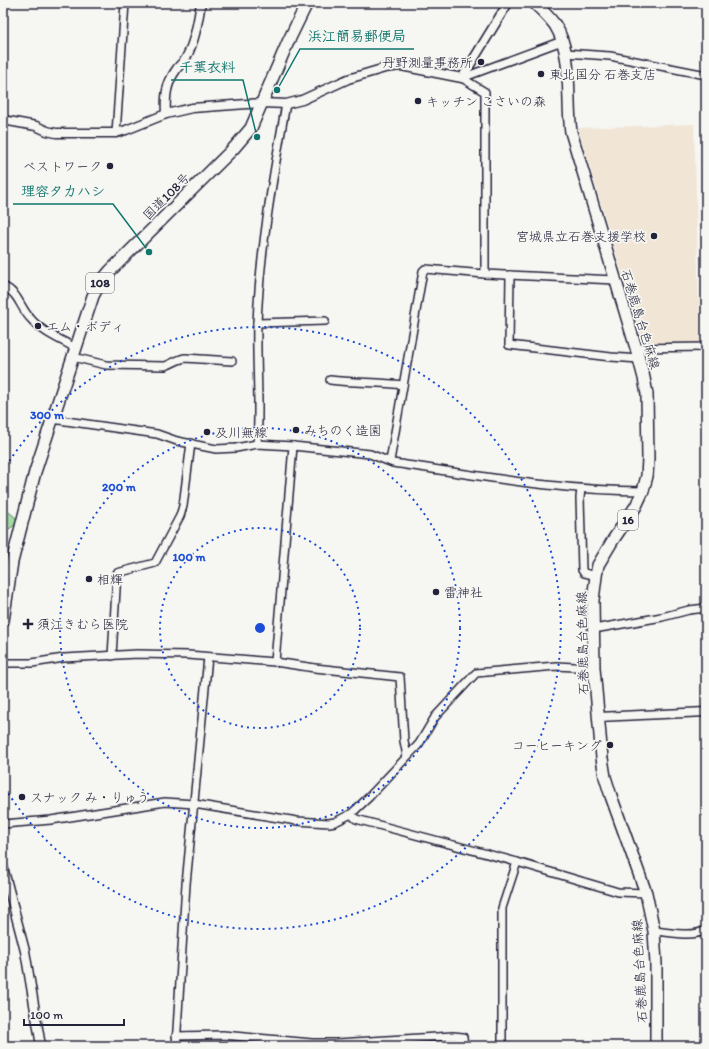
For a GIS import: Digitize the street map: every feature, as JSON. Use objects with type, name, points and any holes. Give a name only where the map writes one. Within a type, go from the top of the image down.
[{"type":"main road","name":"国道108号","points":[[3,621],[12,562],[35,472],[93,296],[100,283],[110,271],[243,139],[251,128],[288,42],[307,3]]},
{"type":"main road","name":"石巻鹿島台色麻線","points":[[534,3],[555,25],[562,41],[565,53],[571,132],[636,348],[647,394],[648,459],[644,491],[629,519],[613,540],[598,565],[593,600],[594,668],[605,777],[610,796],[646,893],[654,931],[656,964],[656,1046]]},
{"type":"street","points":[[116,133],[125,3]]},
{"type":"street","points":[[166,114],[165,98],[167,86],[171,77],[186,58],[201,3]]},
{"type":"street","points":[[462,78],[508,3]]},
{"type":"street","points":[[462,78],[562,41]]},
{"type":"street","points":[[565,53],[610,56],[706,75]]},
{"type":"street","points":[[3,120],[36,126],[47,132],[116,133],[166,114],[192,108],[262,103],[286,104],[302,100],[348,79],[385,68],[401,66],[462,78],[485,92],[485,274]]},
{"type":"street","points":[[257,444],[259,395],[258,323],[266,220],[286,104]]},
{"type":"street","points":[[390,461],[423,271],[428,269],[485,274],[615,280]]},
{"type":"street","points":[[510,275],[509,345],[589,355],[639,359]]},
{"type":"street","points":[[4,289],[17,297],[30,319],[41,328],[75,352],[106,365],[165,366],[185,358],[232,361]]},
{"type":"street","points":[[258,323],[324,321]]},
{"type":"street","points":[[636,348],[706,346]]},
{"type":"street","points":[[330,380],[403,385]]},
{"type":"street","points":[[52,419],[157,434],[216,449],[236,448],[257,444],[293,446],[370,454],[393,463],[581,489],[644,491]]},
{"type":"street","points":[[112,656],[117,573],[155,563],[181,511],[191,443]]},
{"type":"street","points":[[275,662],[293,446]]},
{"type":"street","points":[[581,489],[582,570],[584,573],[596,576]]},
{"type":"street","points":[[594,630],[689,610],[706,608]]},
{"type":"street","points":[[3,662],[32,663],[64,658],[138,654],[275,662],[400,677],[404,741],[407,756]]},
{"type":"street","points":[[176,1046],[186,884],[208,657]]},
{"type":"street","points":[[3,824],[51,820],[165,802],[194,804],[297,820],[329,823],[335,822],[351,814],[369,797],[419,744],[435,717],[476,673],[556,666],[594,668]]},
{"type":"street","points":[[598,717],[706,712]]},
{"type":"street","points":[[351,814],[356,819],[517,862],[618,892],[646,893]]},
{"type":"street","points":[[502,1046],[502,908],[517,862]]},
{"type":"street","points":[[3,868],[25,952],[41,1046]]},
{"type":"street","points":[[654,931],[699,934],[706,930]]},
{"type":"street","points":[[176,1036],[223,1035],[312,1043],[453,1036],[463,1037],[464,1046]]},
{"type":"shaded area","name":"宮城県立石巻支援学校","points":[[694,124],[700,344],[644,345],[578,128]]},
{"type":"green space","points":[[3,507],[16,518],[15,525],[6,531],[3,530]]},
{"type":"place","name":"丹野測量事務所","points":[[481,62]]},
{"type":"place","name":"東北国分 石巻支店","points":[[541,74]]},
{"type":"place","name":"浜江簡易郵便局","points":[[277,90]]},
{"type":"place","name":"キッチン こさいの森","points":[[418,101]]},
{"type":"place","name":"千葉衣料","points":[[257,137]]},
{"type":"place","name":"ベストワーク","points":[[110,166]]},
{"type":"place","name":"宮城県立石巻支援学校","points":[[654,236]]},
{"type":"place","name":"理容タカハシ","points":[[149,252]]},
{"type":"place","name":"エム・ボディ","points":[[38,326]]},
{"type":"place","name":"みちのく造園","points":[[296,430]]},
{"type":"place","name":"及川無線","points":[[207,432]]},
{"type":"place","name":"相輝","points":[[89,579]]},
{"type":"place","name":"雷神社","points":[[436,592]]},
{"type":"place","name":"須江きむら医院","points":[[28,624]]},
{"type":"place","name":"コーヒーキング","points":[[610,745]]},
{"type":"place","name":"スナック み・りゅう","points":[[22,797]]}]
